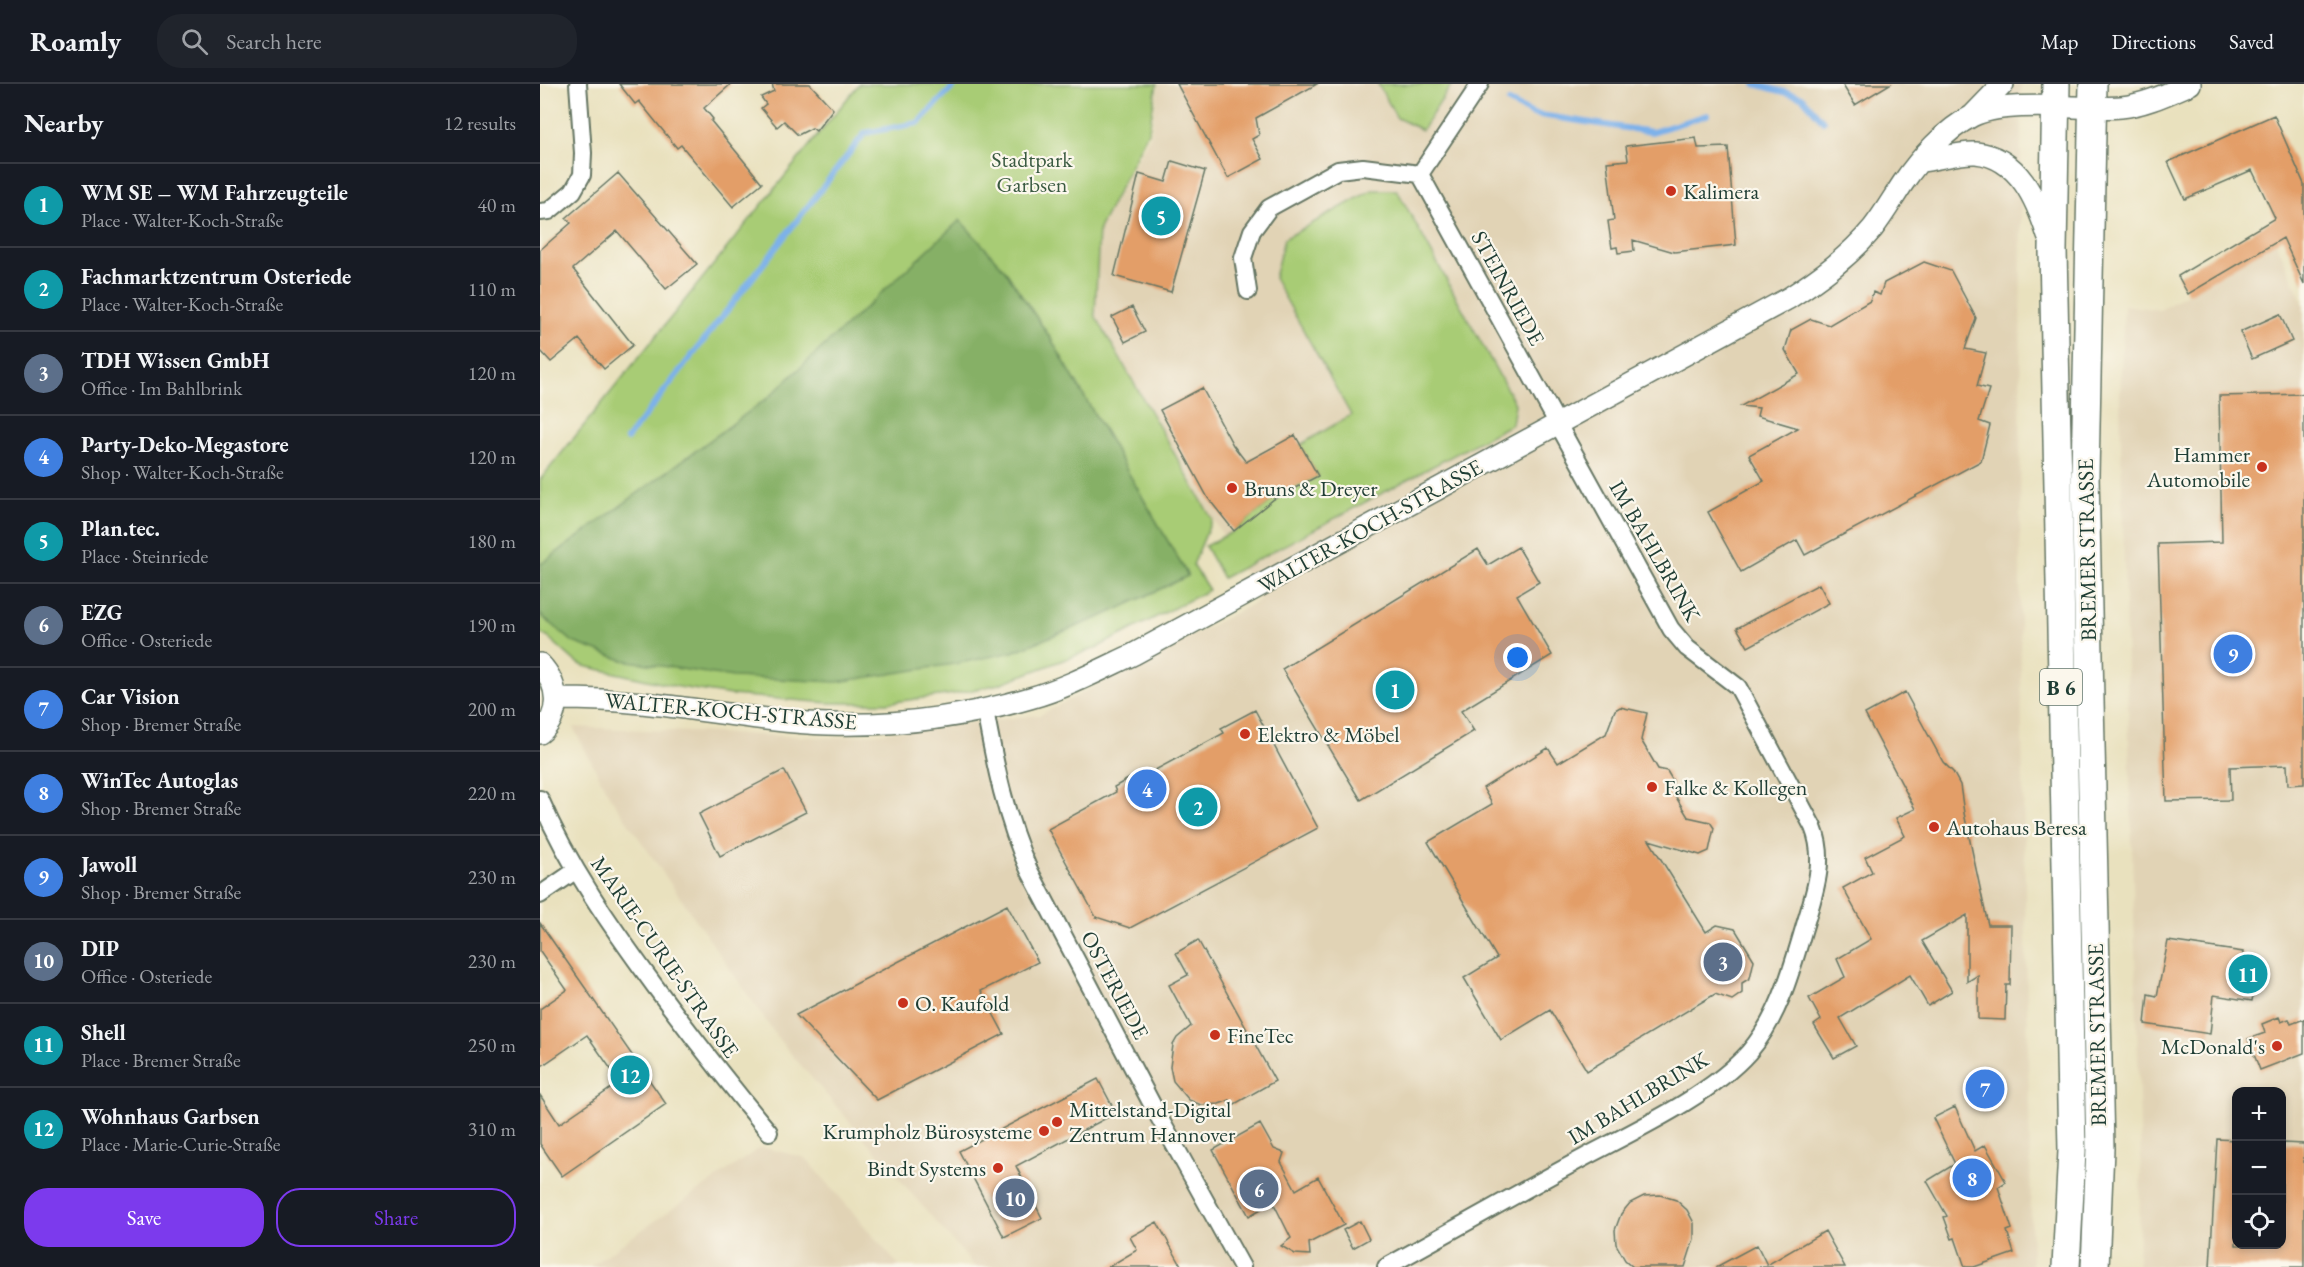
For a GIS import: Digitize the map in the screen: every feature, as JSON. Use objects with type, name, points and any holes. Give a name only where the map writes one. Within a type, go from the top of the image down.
[{"type":"main road","name":"BREMER STRASSE","points":[[2092,95],[2085,476],[2100,1149],[2095,1267]]},
{"type":"main road","name":"BREMER STRASSE","points":[[2056,96],[2053,250],[2072,1151],[2066,1267]]},
{"type":"street","points":[[540,212],[549,212],[573,190],[582,176],[583,153],[578,84]]},
{"type":"street","points":[[1248,291],[1244,258],[1252,231],[1269,208],[1338,170],[1363,167],[1420,174],[1480,84]]},
{"type":"street","points":[[1973,116],[2003,84]]},
{"type":"street","name":"WALTER-KOCH-STRASSE","points":[[556,699],[642,703],[827,724],[909,721],[985,710],[1032,698],[1069,684],[1134,654],[1720,337],[1814,282],[1858,245],[1875,225],[1904,180],[1921,161],[1950,131],[1973,116],[2056,96],[2092,95],[2122,107],[2142,103],[2190,84]]},
{"type":"street","points":[[1921,161],[1975,153],[1993,157],[2007,164],[2015,170],[2039,206],[2053,250]]},
{"type":"street","name":"STEINRIEDE","points":[[1420,174],[1558,423]]},
{"type":"street","name":"IM BAHLBRINK","points":[[1386,1267],[1658,1118],[1737,1064],[1759,1038],[1779,1004],[1803,931],[1821,862],[1820,848],[1813,827],[1738,687],[1687,648],[1671,629],[1558,423]]},
{"type":"street","points":[[540,664],[548,672],[554,685],[556,699],[553,715],[546,728],[540,733]]},
{"type":"street","name":"OSTERIEDE","points":[[985,710],[995,764],[1016,842],[1155,1110],[1242,1267]]},
{"type":"street","name":"MARIE-CURIE-STRASSE","points":[[540,799],[575,871],[606,920],[721,1075],[769,1132]]},
{"type":"street","points":[[540,895],[575,871]]},
{"type":"shaded area","points":[[1159,84],[1377,84],[1397,119],[1421,129],[1451,84],[2021,84],[2020,623],[2032,1267],[975,1267],[780,1041],[609,795],[573,727],[835,738],[1040,715],[1260,600],[1095,315],[1099,229],[1151,134]]},
{"type":"shaded area","points":[[2276,242],[2304,305],[2304,1267],[2138,1267],[2141,1164],[2120,397],[2124,305],[2160,310]]},
{"type":"shaded area","points":[[761,1147],[806,1158],[900,1267],[589,1267]]},
{"type":"green space","name":"Stadtpark Garbsen","points":[[859,84],[1157,84],[1149,130],[1099,229],[1095,315],[1212,519],[1193,565],[1209,590],[1098,647],[999,684],[954,694],[886,703],[830,703],[731,695],[679,687],[584,666],[540,633],[540,614],[549,623],[1012,652],[1105,615],[1188,576],[1051,339],[1004,269],[960,221],[769,397],[540,565],[540,480]]},
{"type":"green space","points":[[1378,84],[1452,84],[1422,130],[1397,118]]},
{"type":"green space","points":[[1372,190],[1397,190],[1515,404],[1512,424],[1223,578],[1205,546],[1234,531],[1274,499],[1318,476],[1300,445],[1351,415],[1274,278],[1284,239]]},
{"type":"green space","points":[[960,220],[1004,269],[1051,339],[1188,576],[1105,615],[1012,652],[960,663],[837,682],[733,677],[622,660],[573,642],[540,614],[540,565],[769,397]]},
{"type":"building","points":[[619,84],[731,84],[704,108],[713,119],[711,121],[762,183],[733,207],[681,145],[677,148],[639,101],[635,104]]},
{"type":"building","points":[[772,84],[810,84],[833,109],[816,131],[812,128],[798,135],[784,121],[777,127],[761,108],[766,104],[761,97],[774,91]]},
{"type":"building","points":[[1177,84],[1317,84],[1256,118],[1259,135],[1252,139],[1263,159],[1228,178]]},
{"type":"building","points":[[1842,84],[1890,84],[1855,105]]},
{"type":"building","points":[[2274,115],[2304,184],[2304,284],[2283,238],[2188,294],[2178,276],[2275,218],[2252,170],[2185,199],[2168,162]]},
{"type":"building","name":"Kalimera","points":[[1696,138],[1698,148],[1728,147],[1736,245],[1674,252],[1633,240],[1634,251],[1618,253],[1617,247],[1612,248],[1608,221],[1614,220],[1607,162],[1628,160],[1626,146]]},
{"type":"building","points":[[1172,161],[1205,171],[1171,292],[1114,276],[1139,174],[1166,182]]},
{"type":"building","points":[[618,173],[697,264],[666,289],[617,231],[573,269],[633,345],[604,369],[579,339],[551,362],[540,350],[540,250],[571,223],[566,218]]},
{"type":"building","points":[[1924,262],[1951,271],[1976,318],[1965,349],[1986,353],[1977,386],[1989,389],[1979,421],[1990,425],[1981,461],[1805,555],[1797,540],[1741,572],[1708,512],[1764,481],[1749,455],[1798,428],[1757,416],[1759,408],[1741,406],[1799,374],[1785,350],[1791,330],[1811,319],[1829,325],[1870,301],[1873,292],[1880,295],[1884,283]]},
{"type":"building","points":[[1132,307],[1145,332],[1125,342],[1112,317]]},
{"type":"building","points":[[2280,314],[2292,341],[2252,359],[2240,332]]},
{"type":"building","points":[[1202,388],[1233,445],[1246,462],[1295,435],[1318,476],[1274,499],[1234,531],[1208,498],[1160,410]]},
{"type":"building","points":[[2304,394],[2304,784],[2288,785],[2287,765],[2230,767],[2231,800],[2166,801],[2158,544],[2222,542],[2219,396]]},
{"type":"building","points":[[1518,547],[1539,582],[1517,595],[1552,655],[1461,711],[1474,731],[1361,800],[1282,669],[1478,549],[1488,565]]},
{"type":"building","points":[[1819,584],[1829,603],[1748,647],[1737,628]]},
{"type":"building","name":"Autohaus Beresa","points":[[1905,692],[1943,762],[1953,772],[1960,785],[1988,925],[2011,925],[2010,985],[2006,985],[2005,1020],[1978,1019],[1978,975],[1967,982],[1967,915],[1922,941],[1952,991],[1928,1006],[1910,975],[1840,1018],[1856,1046],[1834,1058],[1814,1025],[1821,1020],[1809,998],[1845,977],[1837,959],[1871,939],[1843,888],[1872,872],[1865,857],[1905,836],[1896,818],[1915,809],[1865,714]]},
{"type":"building","points":[[1620,707],[1647,713],[1641,740],[1658,769],[1667,771],[1673,781],[1671,789],[1688,817],[1710,822],[1714,828],[1709,851],[1700,855],[1649,840],[1706,932],[1717,925],[1735,929],[1754,960],[1750,978],[1742,983],[1742,993],[1732,1000],[1715,994],[1587,1071],[1550,1010],[1501,1040],[1464,978],[1497,958],[1428,842],[1492,804],[1483,788],[1548,748],[1558,763],[1606,734],[1615,710]]},
{"type":"building","points":[[1255,710],[1318,828],[1130,928],[1096,917],[1048,829],[1116,792],[1114,787],[1130,778],[1144,771],[1146,775],[1224,733],[1221,728]]},
{"type":"building","points":[[784,770],[806,812],[720,856],[699,814]]},
{"type":"building","name":"O. Kaufold","points":[[1007,905],[1038,962],[981,991],[1004,1034],[877,1100],[796,1015]]},
{"type":"building","points":[[540,923],[666,1104],[562,1176],[540,1144],[540,1095],[559,1124],[620,1082],[587,1035],[540,1067],[540,1009],[567,990],[540,951]]},
{"type":"building","name":"FineTec","points":[[1198,940],[1275,1081],[1233,1105],[1230,1100],[1219,1104],[1201,1105],[1189,1100],[1173,1081],[1170,1067],[1173,1045],[1177,1038],[1191,1026],[1169,985],[1188,975],[1176,953]]},
{"type":"building","points":[[2168,941],[2243,952],[2242,962],[2258,964],[2252,1001],[2214,995],[2210,1034],[2145,1024],[2148,994],[2157,996]]},
{"type":"building","name":"McDonald's","points":[[2279,1017],[2281,1022],[2289,1019],[2291,1024],[2304,1019],[2304,1053],[2260,1070],[2248,1039],[2265,1033],[2262,1024]]},
{"type":"building","points":[[1098,1079],[1116,1113],[1016,1166],[1042,1218],[1004,1237],[959,1151]]},
{"type":"building","points":[[1955,1107],[1975,1151],[1985,1145],[2006,1182],[1998,1187],[2012,1229],[2007,1231],[2014,1253],[1974,1267],[1965,1267],[1955,1238],[1952,1239],[1944,1217],[1947,1216],[1927,1181],[1955,1164],[1933,1118]]},
{"type":"building","points":[[1260,1124],[1274,1149],[1284,1153],[1281,1162],[1296,1190],[1318,1177],[1344,1225],[1309,1243],[1310,1255],[1295,1254],[1281,1246],[1291,1238],[1273,1202],[1249,1216],[1213,1150]]},
{"type":"building","points":[[2217,1139],[2232,1140],[2232,1249],[2286,1249],[2286,1143],[2304,1144],[2304,1267],[2210,1267]]},
{"type":"building","points":[[1660,1195],[1676,1200],[1687,1210],[1694,1223],[1694,1239],[1685,1267],[1633,1267],[1625,1260],[1616,1244],[1615,1230],[1621,1214],[1630,1203],[1644,1196]]},
{"type":"building","points":[[1360,1221],[1369,1239],[1353,1248],[1343,1230]]},
{"type":"building","points":[[1157,1222],[1182,1267],[1108,1267],[1137,1250],[1130,1237]]},
{"type":"building","points":[[1825,1231],[1845,1267],[1716,1267],[1757,1245],[1767,1265]]},
{"type":"waterway","points":[[627,439],[865,133],[918,123],[956,84]]},
{"type":"waterway","points":[[1755,84],[1802,97],[1823,121]]},
{"type":"waterway","points":[[1509,102],[1533,114],[1652,132],[1707,115]]},
{"type":"place","name":"Kalimera","points":[[1671,191]]},
{"type":"place","name":"Plan.tec.","points":[[1161,216]]},
{"type":"place","name":"Hammer Automobile","points":[[2262,467]]},
{"type":"place","name":"Bruns & Dreyer","points":[[1232,488]]},
{"type":"place","name":"Jawoll","points":[[2233,654]]},
{"type":"place","name":"WM SE – WM Fahrzeugteile","points":[[1395,690]]},
{"type":"place","name":"Elektro & Möbel","points":[[1245,734]]},
{"type":"place","name":"Falke & Kollegen","points":[[1652,787]]},
{"type":"place","name":"Party-Deko-Megastore","points":[[1147,789]]},
{"type":"place","name":"Fachmarktzentrum Osteriede","points":[[1198,807]]},
{"type":"place","name":"Autohaus Beresa","points":[[1934,827]]},
{"type":"place","name":"TDH Wissen GmbH","points":[[1723,962]]},
{"type":"place","name":"Shell","points":[[2248,974]]},
{"type":"place","name":"O. Kaufold","points":[[903,1003]]},
{"type":"place","name":"FineTec","points":[[1215,1035]]},
{"type":"place","name":"McDonald's","points":[[2277,1046]]},
{"type":"place","name":"Wohnhaus Garbsen","points":[[630,1075]]},
{"type":"place","name":"Car Vision","points":[[1985,1089]]},
{"type":"place","name":"Mittelstand-Digital Zentrum Hannover","points":[[1057,1122]]},
{"type":"place","name":"Krumpholz Bürosysteme","points":[[1044,1131]]},
{"type":"place","name":"Bindt Systems","points":[[998,1168]]},
{"type":"place","name":"WinTec Autoglas","points":[[1972,1178]]},
{"type":"place","name":"EZG","points":[[1259,1189]]},
{"type":"place","name":"DIP","points":[[1015,1198]]}]
